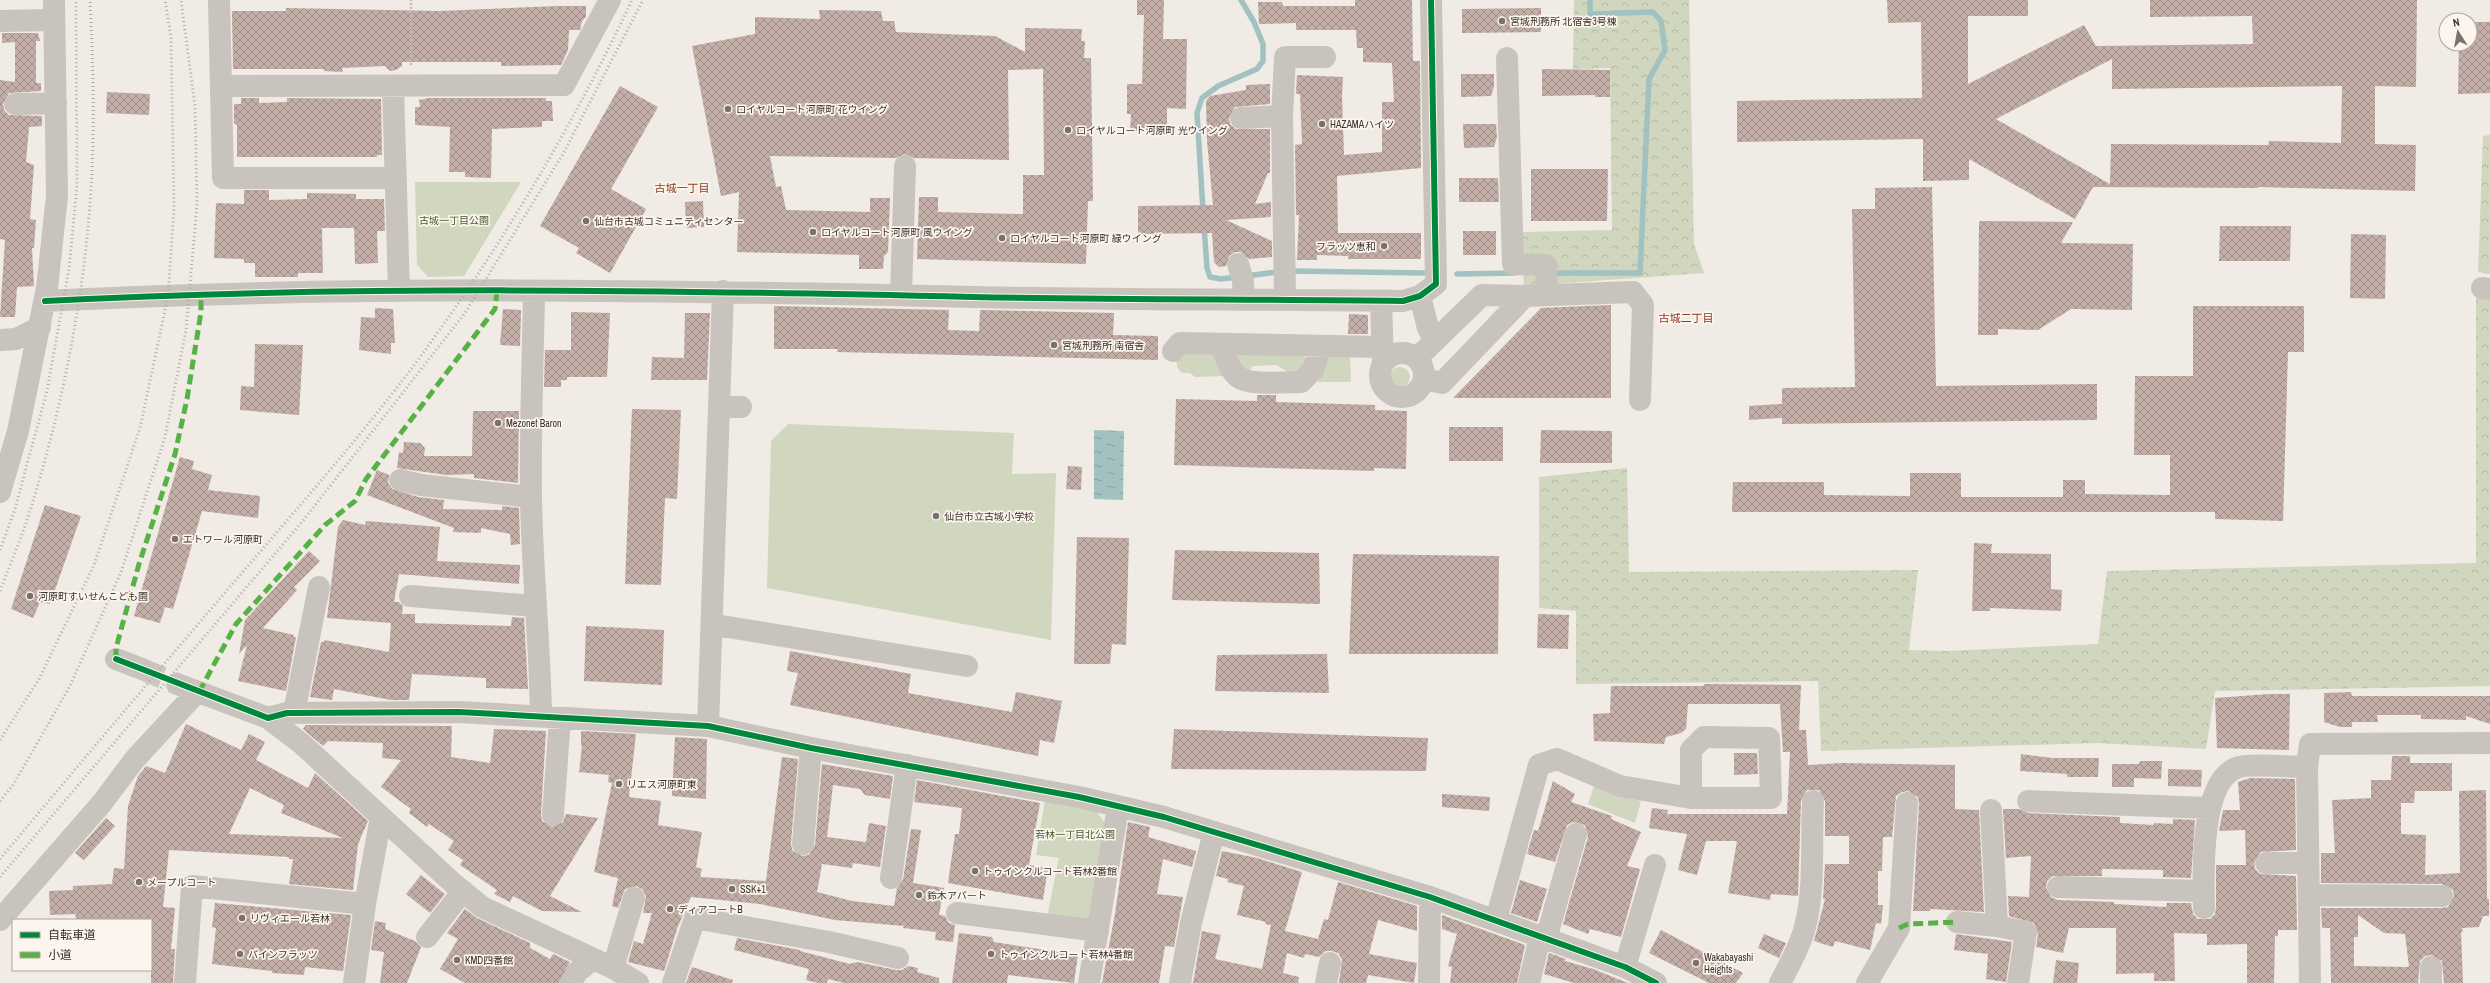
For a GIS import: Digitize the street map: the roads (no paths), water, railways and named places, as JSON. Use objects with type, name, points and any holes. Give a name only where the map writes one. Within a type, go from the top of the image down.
[{"type":"street","points":[[219,0],[223,178],[396,178]]},
{"type":"street","points":[[222,86],[394,87],[564,85],[610,0]]},
{"type":"street","points":[[45,301],[168,296],[399,291],[723,291],[900,295],[1241,278],[1285,299],[1403,301],[1420,296],[1436,284],[1431,0]]},
{"type":"street","points":[[0,21],[54,10],[57,196],[45,301],[40,327],[18,431],[0,492]]},
{"type":"street","points":[[1285,299],[1282,116],[1284,57],[1325,57]]},
{"type":"street","points":[[1507,58],[1513,264],[1546,280],[1633,292],[1643,305],[1640,400]]},
{"type":"street","points":[[394,87],[399,291]]},
{"type":"street","points":[[15,104],[56,103]]},
{"type":"street","points":[[1242,118],[1282,116]]},
{"type":"street","points":[[900,295],[906,166]]},
{"type":"street","points":[[1424,379],[1442,383],[1525,296],[1546,280]]},
{"type":"street","points":[[534,291],[531,497],[535,606],[540,656],[551,718],[553,815]]},
{"type":"street","points":[[708,726],[723,291]]},
{"type":"street","points":[[1417,358],[1482,295],[1525,296]]},
{"type":"street","points":[[1420,296],[1428,328],[1435,341]]},
{"type":"street","points":[[1173,351],[1180,343],[1321,346],[1383,355],[1410,354],[1417,358],[1422,364],[1424,379],[1417,392],[1411,396],[1397,397],[1391,394],[1382,384],[1380,377],[1383,355],[1381,300]]},
{"type":"street","points":[[0,340],[16,339],[40,327]]},
{"type":"street","points":[[1221,344],[1228,364],[1238,378],[1253,382],[1301,382],[1313,370],[1321,346]]},
{"type":"street","points":[[400,480],[421,485],[531,497]]},
{"type":"street","points":[[294,713],[319,587]]},
{"type":"street","points":[[410,596],[535,606]]},
{"type":"street","points":[[712,626],[722,626],[967,666]]},
{"type":"street","points":[[116,659],[142,669]]},
{"type":"street","points":[[0,920],[102,803],[187,688],[268,718],[302,744],[482,907],[592,960],[613,968],[638,983]]},
{"type":"street","points":[[268,718],[294,713],[458,712],[708,726],[811,748],[1079,797],[1214,832],[1430,897],[1625,967],[1656,983]]},
{"type":"street","points":[[2310,983],[2307,767],[2310,744],[2490,743]]},
{"type":"street","points":[[803,844],[811,748]]},
{"type":"street","points":[[1496,920],[1539,765],[1557,759],[1620,786],[1691,798]]},
{"type":"street","points":[[891,878],[907,765]]},
{"type":"street","points":[[2058,887],[2204,899],[2208,808],[2214,790],[2224,776],[2237,767],[2307,767]]},
{"type":"street","points":[[1780,983],[1797,951],[1805,927],[1809,902],[1813,801]]},
{"type":"street","points":[[2028,801],[2208,808]]},
{"type":"street","points":[[1867,983],[1899,928],[1907,803]]},
{"type":"street","points":[[1089,983],[1118,807]]},
{"type":"street","points":[[1991,810],[1997,926]]},
{"type":"street","points":[[354,983],[365,904],[381,817]]},
{"type":"street","points":[[1180,983],[1191,923],[1214,832]]},
{"type":"street","points":[[1529,983],[1576,834]]},
{"type":"street","points":[[2266,863],[2308,863]]},
{"type":"street","points":[[1625,967],[1655,865]]},
{"type":"street","points":[[185,983],[192,886],[365,904]]},
{"type":"street","points":[[427,937],[463,891]]},
{"type":"street","points":[[2309,895],[2442,896]]},
{"type":"street","points":[[1429,983],[1430,897]]},
{"type":"street","points":[[613,968],[634,898]]},
{"type":"street","points":[[957,913],[1098,931]]},
{"type":"street","points":[[674,983],[695,918],[828,942],[898,958]]},
{"type":"street","points":[[1957,922],[1997,926],[2026,932],[2018,983]]},
{"type":"street","points":[[571,983],[576,972],[592,960]]},
{"type":"water","points":[[1094,430],[1124,431],[1123,500],[1094,499]]},
{"type":"waterway","points":[[1203,211],[1197,113],[1202,98],[1218,86],[1257,69],[1263,61],[1263,44],[1254,22],[1241,0]]},
{"type":"waterway","points":[[1551,273],[1640,273],[1649,79],[1665,50],[1661,21],[1653,12],[1590,14],[1590,0]]},
{"type":"waterway","points":[[1204,226],[1207,268],[1210,277],[1221,279],[1237,277]]},
{"type":"waterway","points":[[1291,271],[1423,273]]},
{"type":"waterway","points":[[1246,276],[1277,272]]},
{"type":"waterway","points":[[1457,274],[1514,273]]},
{"type":"tunnel","points":[[142,669],[177,684]]},
{"type":"railway","points":[[0,550],[15,509],[47,391],[69,269],[77,185],[76,0]]},
{"type":"railway","points":[[0,591],[25,526],[40,478],[61,396],[77,312],[88,229],[93,141],[90,0]]},
{"type":"railway","points":[[0,740],[39,679],[94,565],[140,428],[168,296],[174,208],[171,38],[165,0]]},
{"type":"railway","points":[[0,801],[13,785],[70,686],[121,572],[165,437],[186,330],[197,205],[195,106],[181,0]]},
{"type":"railway","points":[[0,859],[325,476],[418,360],[478,274],[534,185],[585,94],[632,0]]},
{"type":"railway","points":[[0,877],[302,522],[465,313],[563,154],[643,0]]},
{"type":"place","name":"宮城刑務所 北宿舎3号棟","points":[[1502,21]]},
{"type":"place","name":"ロイヤルコート河原町 花ウイング","points":[[728,109]]},
{"type":"place","name":"HAZAMAハイツ","points":[[1322,124]]},
{"type":"place","name":"ロイヤルコート河原町 光ウイング","points":[[1068,130]]},
{"type":"place","name":"仙台市古城コミュニティセンター","points":[[586,221]]},
{"type":"place","name":"ロイヤルコート河原町 風ウイング","points":[[813,232]]},
{"type":"place","name":"ロイヤルコート河原町 緑ウイング","points":[[1002,238]]},
{"type":"place","name":"フラッツ恵和","points":[[1384,246]]},
{"type":"place","name":"宮城刑務所 南宿舎","points":[[1054,345]]},
{"type":"place","name":"Mezonet Baron","points":[[498,423]]},
{"type":"place","name":"仙台市立古城小学校","points":[[936,516]]},
{"type":"place","name":"エトワール河原町","points":[[175,539]]},
{"type":"place","name":"河原町すいせんこども園","points":[[30,596]]},
{"type":"place","name":"リエス河原町東","points":[[619,784]]},
{"type":"place","name":"トゥインクルコート若林2番館","points":[[975,871]]},
{"type":"place","name":"メープルコート","points":[[139,882]]},
{"type":"place","name":"SSK+1","points":[[732,889]]},
{"type":"place","name":"鈴木アパート","points":[[919,895]]},
{"type":"place","name":"ディアコートB","points":[[670,909]]},
{"type":"place","name":"リヴィエール若林","points":[[242,918]]},
{"type":"place","name":"パインフラッツ","points":[[240,954]]},
{"type":"place","name":"トゥインクルコート若林4番館","points":[[991,954]]},
{"type":"place","name":"KMD四番館","points":[[457,960]]},
{"type":"place","name":"Wakabayashi Heights","points":[[1696,963]]},
{"type":"district","name":"古城一丁目","points":[[682,188]]},
{"type":"district","name":"古城二丁目","points":[[1686,318]]},
{"type":"park label","name":"古城一丁目公園","points":[[454,220]]},
{"type":"park label","name":"若林一丁目北公園","points":[[1075,834]]}]
